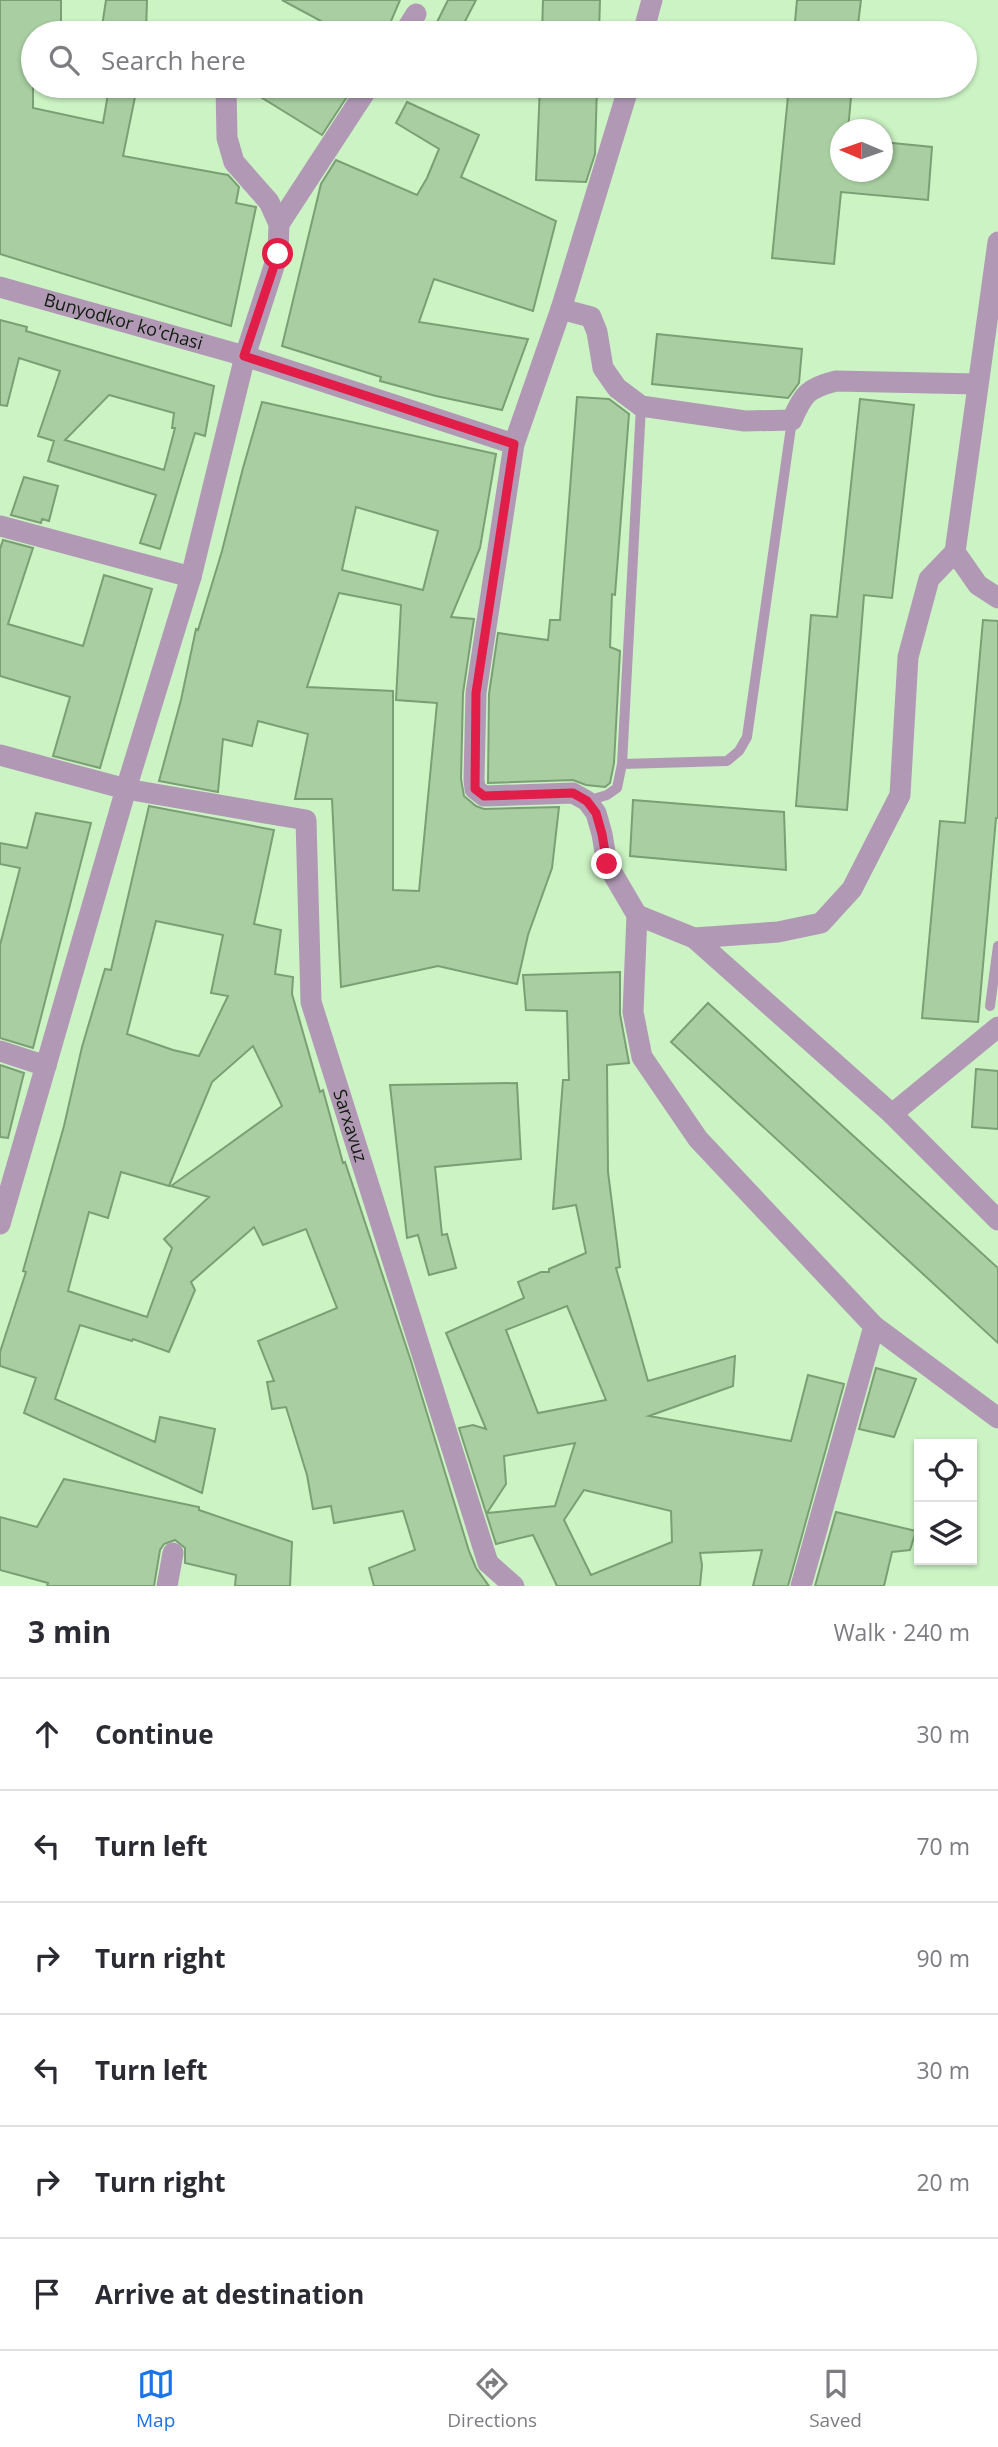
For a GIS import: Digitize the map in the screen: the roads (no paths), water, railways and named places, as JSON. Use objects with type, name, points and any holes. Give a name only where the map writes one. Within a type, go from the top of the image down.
[{"type":"street","points":[[646,21],[652,0]]},
{"type":"street","points":[[412,21],[416,14]]},
{"type":"street","points":[[0,1224],[126,789],[191,577],[244,356],[278,254],[279,225],[269,202],[234,162],[227,138],[226,98]]},
{"type":"street","points":[[279,225],[361,98]]},
{"type":"street","points":[[625,98],[561,309],[514,444],[476,693],[475,789],[484,796],[573,793],[587,801],[596,813],[607,864],[637,915],[632,1012],[642,1057],[698,1139],[874,1326],[998,1418]]},
{"type":"street","points":[[694,938],[778,933],[821,923],[852,889],[900,795],[908,657],[929,579],[955,552],[998,242]]},
{"type":"street","name":"Bunyodkor ko'chasi","points":[[0,287],[244,356],[514,444]]},
{"type":"street","points":[[561,309],[591,317],[597,332],[603,368],[617,388],[641,406],[745,421],[792,421],[801,399],[816,386],[836,380],[977,384]]},
{"type":"street","points":[[0,526],[191,577]]},
{"type":"street","points":[[955,552],[978,585],[998,598]]},
{"type":"street","points":[[0,755],[126,789]]},
{"type":"street","name":"Sarxavuz","points":[[126,789],[306,820],[311,1002],[488,1563],[514,1586]]},
{"type":"street","points":[[637,915],[694,938],[892,1114],[998,1220]]},
{"type":"street","points":[[892,1114],[998,1027]]},
{"type":"street","points":[[0,1051],[46,1066]]},
{"type":"street","points":[[801,1586],[874,1326]]},
{"type":"street","points":[[167,1586],[173,1553]]},
{"type":"lane","points":[[587,801],[607,795],[617,788],[622,764],[641,406]]},
{"type":"lane","points":[[622,764],[727,761],[740,751],[747,737],[792,421]]},
{"type":"lane","points":[[990,1006],[998,946]]}]
